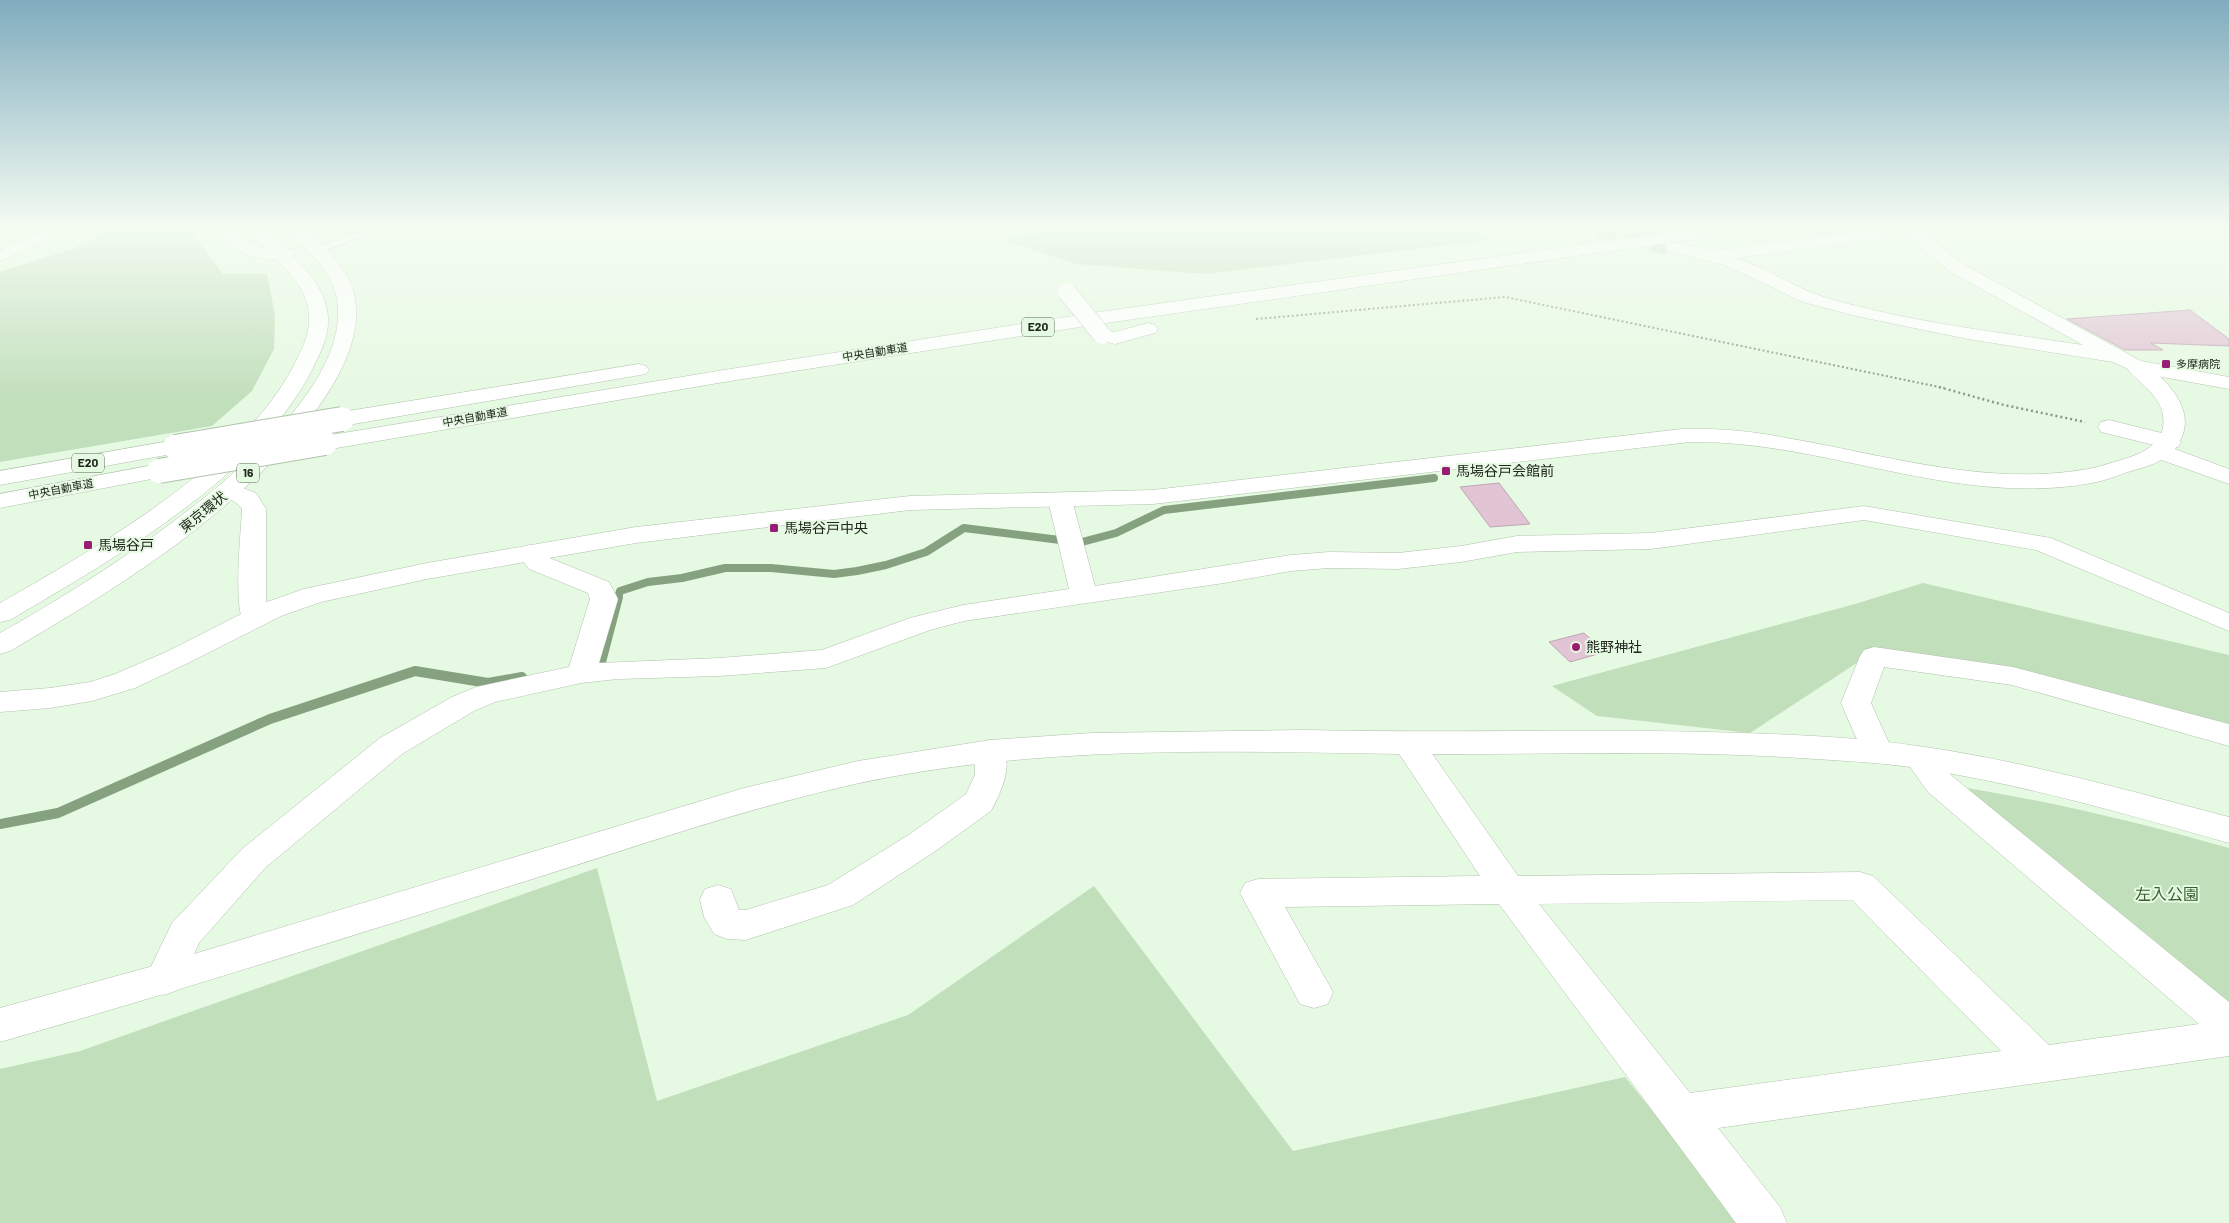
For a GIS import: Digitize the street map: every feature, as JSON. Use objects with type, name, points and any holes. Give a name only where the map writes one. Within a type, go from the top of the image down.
[{"type":"main road","name":"東京環状","points":[[0,614],[77,568],[170,506],[240,448],[281,403],[308,360],[318,323],[317,307],[312,293],[304,283]]},
{"type":"main road","name":"東京環状","points":[[0,645],[126,568],[177,533],[230,490],[280,440],[327,379],[341,349],[346,329],[347,312],[340,283]]},
{"type":"main road","name":"中央自動車道","points":[[903,330],[1238,283]]},
{"type":"main road","name":"中央自動車道","points":[[0,501],[159,471],[730,374],[1099,318],[1347,283]]},
{"type":"main road","points":[[1777,283],[1817,300],[1948,330],[2128,361],[2229,383]]},
{"type":"main road","points":[[0,702],[50,698],[92,691],[125,681],[176,658],[254,618],[290,603],[338,590],[428,570],[678,529],[894,504],[1153,497],[1673,436],[1741,437],[1934,473],[1979,479],[2030,481],[2068,480],[2102,474],[2166,447],[2176,425],[2173,404],[2157,386],[2128,361],[1984,283]]},
{"type":"main road","points":[[1067,292],[1102,335],[1115,338],[1148,329]]},
{"type":"main road","name":"中央自動車道","points":[[0,478],[175,447],[660,367]]},
{"type":"main road","points":[[2109,427],[2166,447],[2229,477]]},
{"type":"main road","points":[[230,490],[247,498],[254,509],[252,600],[254,618]]},
{"type":"main road","points":[[1060,500],[1084,595]]},
{"type":"main road","points":[[164,979],[185,934],[254,858],[391,746],[463,704],[487,694],[582,674],[618,670],[719,667],[826,659],[920,624],[963,613],[1224,575],[1291,563],[1329,560],[1398,561],[1461,554],[1517,544],[1651,541],[1864,513],[2042,543],[2229,623]]},
{"type":"main road","points":[[529,553],[538,563],[600,588],[604,599],[582,674]]},
{"type":"main road","points":[[1878,752],[1856,703],[1874,656],[2013,676],[2229,735]]},
{"type":"main road","points":[[0,1025],[164,979],[744,800],[858,772],[990,751],[1102,744],[1304,741],[1408,743],[1638,741],[1762,744],[1878,752],[1919,757],[2064,785],[2229,830]]},
{"type":"main road","points":[[1408,743],[1508,890],[1764,1223]]},
{"type":"main road","points":[[718,900],[722,917],[727,924],[735,926],[840,895],[922,843],[979,802],[990,775],[990,751]]},
{"type":"main road","points":[[1919,757],[1940,784],[2229,1026]]},
{"type":"main road","points":[[1314,992],[1258,893],[1860,886],[2040,1064]]},
{"type":"main road","points":[[1679,1114],[2229,1038]]},
{"type":"path","points":[[1247,320],[1505,297],[1972,394],[2004,405],[2109,427]]},
{"type":"green space","points":[[0,283],[269,283],[275,315],[274,349],[252,391],[212,426],[0,462]]},
{"type":"green space","points":[[1923,583],[2229,655],[2229,737],[1878,649],[1750,733],[1597,716],[1552,686],[1855,604]]},
{"type":"green space","name":"左入公園","points":[[1940,784],[2086,811],[2229,848],[2229,1026]]},
{"type":"green space","points":[[597,868],[657,1101],[908,1015],[1094,886],[1293,1151],[1625,1077],[1742,1223],[0,1223],[0,1069],[80,1051]]},
{"type":"building","points":[[2190,310],[2229,339],[2229,346],[2151,343],[2163,350],[2125,350],[2067,319]]},
{"type":"building","points":[[1499,483],[1530,524],[1490,527],[1460,487]]},
{"type":"building","points":[[1584,633],[1605,652],[1570,662],[1549,642]]},
{"type":"waterway","points":[[1082,542],[1116,533],[1164,510],[1434,478]]},
{"type":"waterway","points":[[618,598],[620,591],[648,582],[682,578],[725,568],[771,568],[834,574],[857,571],[886,565],[926,552],[964,528],[1060,540]]},
{"type":"waterway","points":[[601,662],[618,597]]},
{"type":"waterway","points":[[0,824],[58,813],[270,719],[415,671],[488,683],[522,677]]},
{"type":"place","name":"多摩病院","points":[[2166,364]]},
{"type":"place","name":"馬場谷戸会館前","points":[[1446,471]]},
{"type":"place","name":"馬場谷戸中央","points":[[774,528]]},
{"type":"place","name":"馬場谷戸","points":[[88,545]]},
{"type":"place","name":"熊野神社","points":[[1576,647]]}]
